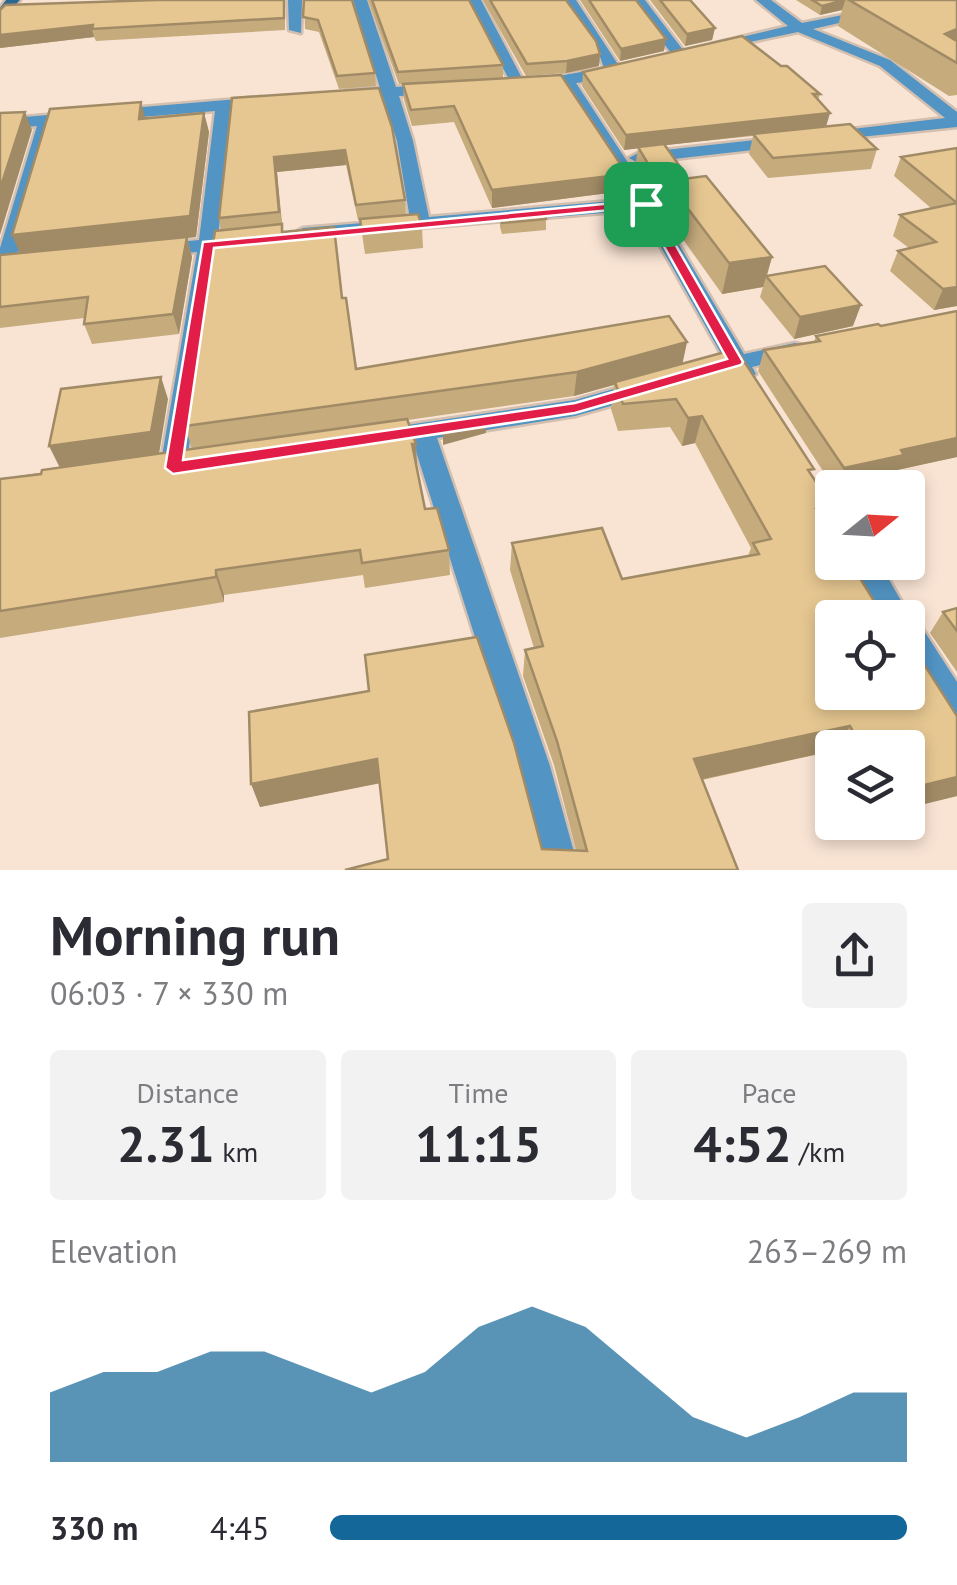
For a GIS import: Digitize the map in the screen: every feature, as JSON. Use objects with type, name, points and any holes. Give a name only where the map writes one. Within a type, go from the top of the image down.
[{"type":"street","points":[[294,0],[296,30]]},
{"type":"street","points":[[360,0],[405,141],[421,224]]},
{"type":"street","points":[[474,0],[518,84]]},
{"type":"street","points":[[500,85],[567,82],[620,68],[569,0]]},
{"type":"street","points":[[638,0],[680,54]]},
{"type":"street","points":[[763,0],[799,28],[885,63],[957,121]]},
{"type":"street","points":[[659,60],[886,8]]},
{"type":"street","points":[[567,82],[646,204],[758,396]]},
{"type":"street","points":[[332,96],[463,88]]},
{"type":"street","points":[[0,124],[276,101]]},
{"type":"street","points":[[140,472],[183,466],[223,107]]},
{"type":"street","points":[[9,267],[47,120]]},
{"type":"street","points":[[814,139],[957,121]]},
{"type":"street","points":[[618,160],[795,141]]},
{"type":"street","points":[[134,253],[646,204]]},
{"type":"street","points":[[349,443],[575,408],[736,362],[828,343]]},
{"type":"street","points":[[422,431],[533,766],[561,870]]},
{"type":"street","points":[[925,659],[957,711]]},
{"type":"building","points":[[284,0],[284,18],[92,29],[93,25],[0,35],[0,10],[5,5]]},
{"type":"building","points":[[304,0],[352,0],[375,73],[337,76],[318,20],[303,17]]},
{"type":"building","points":[[372,0],[469,0],[503,65],[398,72]]},
{"type":"building","points":[[490,0],[566,0],[596,41],[600,54],[527,64]]},
{"type":"building","points":[[589,0],[636,0],[666,39],[621,49]]},
{"type":"building","points":[[660,0],[690,0],[715,28],[687,34]]},
{"type":"building","points":[[812,0],[845,0],[822,6]]},
{"type":"building","points":[[849,0],[957,0],[957,29],[945,34],[957,39],[957,63]]},
{"type":"building","points":[[742,36],[820,94],[813,94],[830,113],[626,135],[583,72]]},
{"type":"building","points":[[561,75],[627,174],[492,190],[454,106],[411,110],[403,84]]},
{"type":"building","points":[[379,88],[392,127],[405,200],[356,205],[345,150],[274,157],[279,212],[219,218],[232,98]]},
{"type":"building","points":[[141,102],[139,119],[204,113],[190,216],[12,235],[50,109]]},
{"type":"building","points":[[25,112],[0,189],[0,113]]},
{"type":"building","points":[[850,124],[877,149],[773,158],[753,134]]},
{"type":"building","points":[[664,144],[683,171],[654,174],[638,147]]},
{"type":"building","points":[[957,148],[957,203],[901,157]]},
{"type":"building","points":[[706,176],[772,257],[729,263],[667,181]]},
{"type":"building","points":[[957,203],[957,287],[943,289],[898,251],[936,242],[900,215]]},
{"type":"building","points":[[544,212],[546,219],[502,223],[500,216]]},
{"type":"building","points":[[418,214],[422,227],[362,232],[360,219]]},
{"type":"building","points":[[282,224],[282,232],[334,227],[356,369],[669,316],[687,342],[577,372],[185,426],[215,231]]},
{"type":"building","points":[[187,237],[173,314],[84,324],[88,297],[0,307],[0,255]]},
{"type":"building","points":[[825,266],[861,305],[800,317],[766,276]]},
{"type":"building","points":[[957,311],[957,438],[844,468],[764,350],[820,341],[816,336]]},
{"type":"building","points":[[736,349],[814,469],[808,470],[815,480],[815,580],[861,580],[873,600],[815,600],[815,710],[925,710],[925,666],[957,716],[957,777],[925,785],[925,730],[852,730],[850,726],[815,730],[815,733],[694,759],[738,870],[345,870],[388,859],[377,759],[251,784],[249,712],[369,691],[365,655],[477,637],[514,743],[542,849],[587,851],[557,741],[525,650],[543,646],[512,543],[602,528],[622,579],[759,554],[753,543],[771,539],[702,416],[688,418],[676,399],[623,404],[615,382]]},
{"type":"building","points":[[161,377],[151,432],[49,446],[61,389]]},
{"type":"building","points":[[407,419],[416,444],[412,444],[425,509],[437,508],[449,550],[362,563],[360,550],[216,570],[216,577],[0,611],[0,479]]},
{"type":"building","points":[[486,421],[443,434],[441,428]]},
{"type":"building","points":[[957,608],[957,631],[943,612]]},
{"type":"route","points":[[646,204],[736,362],[575,408],[173,468],[208,244],[646,204]]}]
